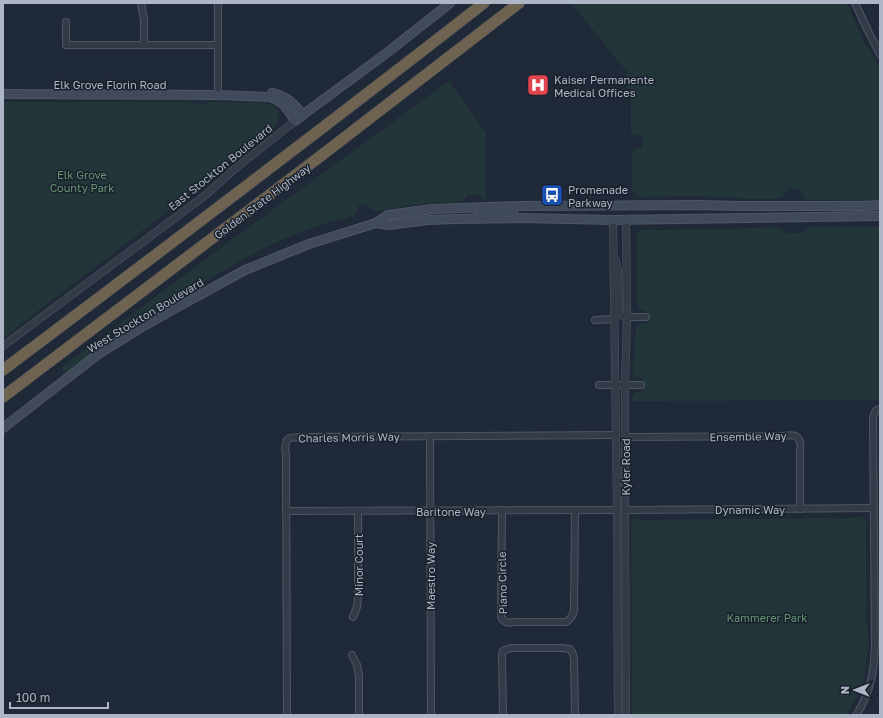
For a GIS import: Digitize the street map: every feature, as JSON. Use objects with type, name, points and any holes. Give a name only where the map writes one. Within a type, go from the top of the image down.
[{"type":"highway","name":"Golden State Highway","points":[[3,370],[309,139],[484,3]]},
{"type":"highway","name":"Golden State Highway","points":[[3,397],[316,160],[519,3]]},
{"type":"main road","name":"East Stockton Boulevard","points":[[295,121],[388,52],[450,3]]},
{"type":"main road","name":"Elk Grove Florin Road","points":[[218,95],[238,92],[272,92],[280,94],[293,103],[303,115]]},
{"type":"main road","name":"Elk Grove Florin Road","points":[[3,94],[263,96],[277,99],[283,104],[295,121]]},
{"type":"main road","points":[[376,222],[388,215],[432,209],[472,207],[880,205]]},
{"type":"main road","points":[[476,219],[478,215],[482,213],[517,210],[520,206]]},
{"type":"main road","points":[[726,218],[739,211],[786,210],[794,206]]},
{"type":"main road","points":[[796,217],[796,214],[802,210],[850,210],[865,206]]},
{"type":"main road","points":[[428,220],[432,216],[447,213],[464,213],[470,211],[472,207]]},
{"type":"main road","points":[[376,222],[389,225],[428,220],[521,218],[613,220],[880,216]]},
{"type":"main road","name":"West Stockton Boulevard","points":[[3,428],[97,355],[142,327],[245,270],[309,244],[376,222]]},
{"type":"street","points":[[141,3],[144,20],[144,45]]},
{"type":"street","points":[[218,3],[218,95]]},
{"type":"street","points":[[855,3],[880,54]]},
{"type":"street","points":[[66,22],[66,45],[217,45]]},
{"type":"street","name":"East Stockton Boulevard","points":[[3,346],[207,194],[231,172],[295,121]]},
{"type":"street","name":"Kyler Road","points":[[626,219],[626,715]]},
{"type":"street","name":"Kyler Road","points":[[613,220],[618,715]]},
{"type":"street","points":[[613,254],[616,260],[618,272],[619,311],[623,316],[627,317],[646,317]]},
{"type":"street","points":[[596,320],[614,319]]},
{"type":"street","points":[[599,385],[641,385]]},
{"type":"street","points":[[856,715],[859,712],[867,694],[873,675],[878,639],[873,418],[875,412],[880,409]]},
{"type":"street","name":"Ensemble Way","points":[[625,437],[793,435],[798,438],[801,446],[800,509]]},
{"type":"street","name":"Maestro Way","points":[[430,436],[430,715]]},
{"type":"street","name":"Charles Morris Way","points":[[287,715],[286,440],[301,437],[616,437]]},
{"type":"street","points":[[616,437],[620,452],[621,503],[625,510]]},
{"type":"street","name":"Dynamic Way","points":[[625,510],[874,508]]},
{"type":"street","name":"Piano Circle","points":[[502,510],[502,617],[507,623],[566,622],[573,616],[574,510]]},
{"type":"street","points":[[617,510],[620,512],[621,516],[622,559],[625,579]]},
{"type":"street","name":"Baritone Way","points":[[286,511],[617,510]]},
{"type":"street","name":"Minor Court","points":[[352,617],[357,607],[358,597],[358,511]]},
{"type":"street","points":[[503,715],[502,655],[503,651],[512,648],[570,649],[574,660],[575,715]]},
{"type":"street","points":[[352,655],[357,665],[359,676],[359,715]]},
{"type":"street","points":[[617,682],[622,700],[622,715]]},
{"type":"green space","points":[[571,3],[847,3],[861,36],[880,69],[880,198],[874,201],[807,200],[802,197],[800,189],[787,189],[786,193],[782,197],[776,199],[694,196],[642,197],[637,195],[632,189],[632,153],[637,148],[642,148],[642,135],[635,135],[631,132],[631,104],[625,82],[625,76],[628,72]]},
{"type":"green space","points":[[449,81],[486,133],[486,201],[479,195],[468,195],[465,200],[459,202],[440,202],[376,211],[372,210],[367,204],[358,206],[356,213],[350,217],[295,234],[249,256],[192,289],[119,335],[66,373],[61,368],[222,247]]},
{"type":"green space","name":"Elk Grove County Park","points":[[3,102],[192,102],[194,104],[205,104],[208,102],[264,103],[274,107],[279,115],[273,129],[265,136],[239,156],[236,156],[229,162],[228,165],[3,338]]},
{"type":"green space","points":[[812,226],[880,227],[880,400],[632,401],[635,393],[642,390],[642,378],[635,377],[633,372],[636,329],[640,324],[647,323],[647,311],[640,309],[637,303],[637,235],[641,230],[709,230],[776,227],[787,233],[801,233]]},
{"type":"green space","name":"Kammerer Park","points":[[861,516],[866,519],[867,524],[866,621],[868,649],[864,679],[859,693],[846,715],[632,715],[632,522],[637,518],[644,520],[855,518]]},
{"type":"place","name":"Kaiser Permanente Medical Offices","points":[[538,85]]},
{"type":"place","name":"Promenade Parkway","points":[[552,195]]}]
